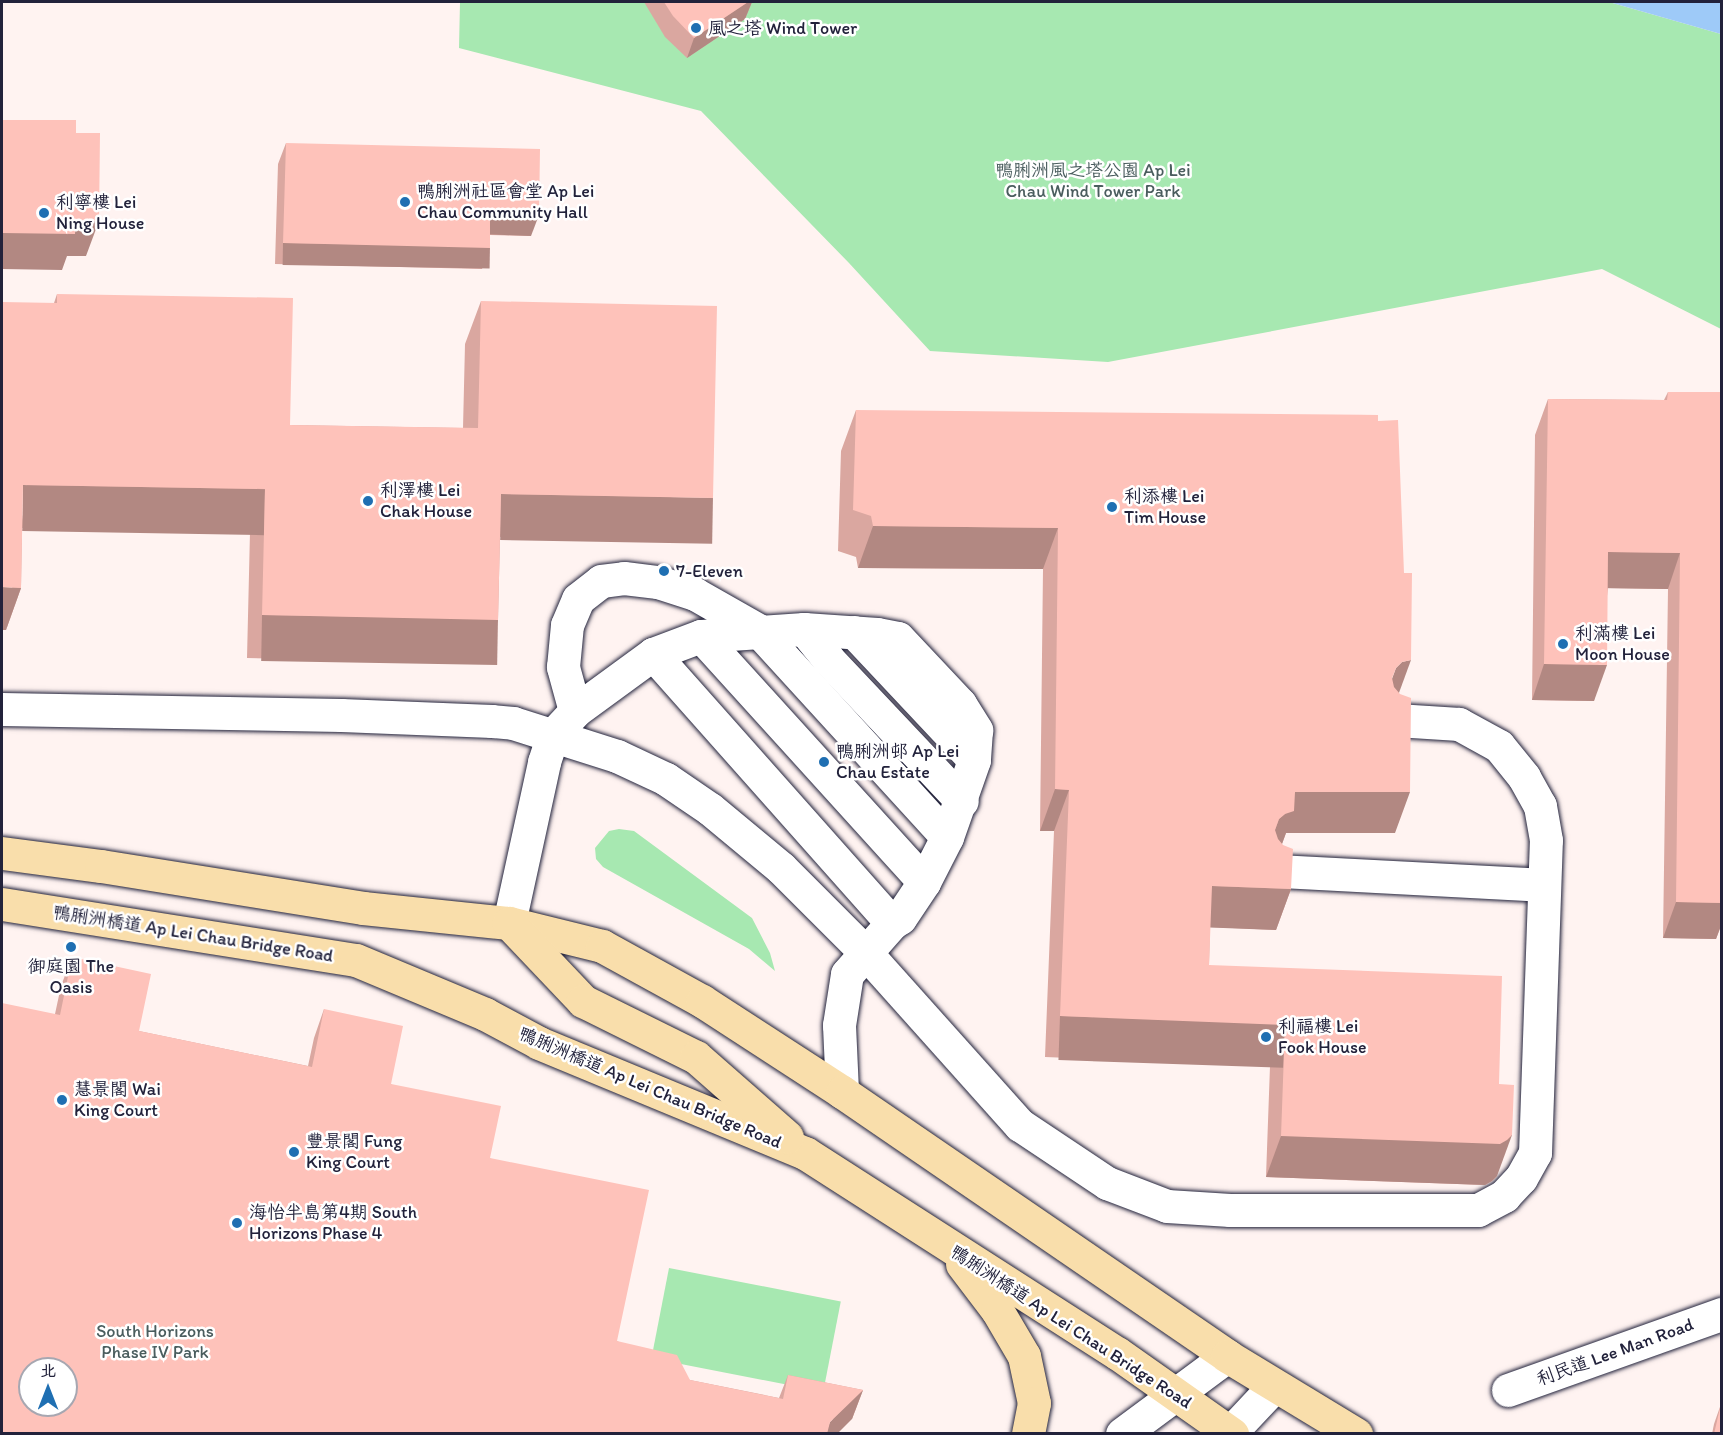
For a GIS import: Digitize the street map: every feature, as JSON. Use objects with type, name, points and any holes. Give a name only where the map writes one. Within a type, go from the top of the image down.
[{"type":"main road","points":[[2,853],[112,867],[363,908],[509,923],[602,946],[702,1001],[842,1092],[1227,1356],[1356,1434]]},
{"type":"main road","name":"鴨脷洲橋道 Ap Lei Chau Bridge Road","points":[[2,904],[356,960],[485,1014],[539,1043],[805,1153],[1117,1353],[1230,1433]]},
{"type":"main road","points":[[509,923],[583,1002],[696,1057],[805,1153]]},
{"type":"main road","points":[[949,1246],[997,1310],[1024,1356],[1034,1402],[1028,1434]]},
{"type":"street","points":[[575,711],[563,667],[567,625],[578,599],[601,581],[624,578],[658,582],[695,594],[758,630],[947,837]]},
{"type":"street","points":[[804,629],[828,659],[962,801]]},
{"type":"street","points":[[509,923],[544,762],[553,735],[575,711],[653,654],[701,636],[758,630],[804,629],[898,638],[960,704],[976,730],[974,760],[962,801],[924,882],[900,918],[892,923],[847,974],[839,1025],[842,1092]]},
{"type":"street","points":[[701,636],[924,882]]},
{"type":"street","points":[[653,654],[892,923]]},
{"type":"street","points":[[2,709],[433,718],[513,723],[553,735],[627,761],[666,779],[710,809],[782,868],[866,952],[1020,1125],[1107,1183],[1167,1206],[1230,1210],[1478,1210],[1504,1196],[1521,1178],[1535,1153],[1546,840],[1540,806],[1524,777],[1499,746],[1459,724],[1396,720]]},
{"type":"street","points":[[1279,871],[1544,885]]},
{"type":"street","name":"利民道 Lee Man Road","points":[[1508,1390],[1722,1314]]},
{"type":"street","points":[[1122,1434],[1174,1393],[1227,1356]]},
{"type":"street","points":[[1230,1433],[1274,1386]]},
{"type":"green space","name":"鴨脷洲風之塔公園 Ap Lei Chau Wind Tower Park","points":[[460,2],[1609,2],[1721,34],[1721,329],[1602,269],[1108,362],[930,351],[849,263],[701,111],[459,48]]},
{"type":"green space","points":[[619,829],[634,831],[752,918],[770,953],[775,971],[749,949],[603,867],[596,859],[595,848],[609,831]]},
{"type":"green space","points":[[669,1268],[841,1301],[823,1392],[651,1358]]},
{"type":"water","points":[[1609,2],[1721,2],[1721,34]]},
{"type":"building","points":[[664,2],[748,2],[694,38],[673,16]]},
{"type":"building","points":[[2,120],[76,120],[76,133],[100,133],[99,221],[76,221],[75,234],[2,233]]},
{"type":"building","name":"鴨脷洲社區會堂 Ap Lei Chau Community Hall","points":[[286,143],[540,149],[539,215],[490,214],[490,248],[283,243]]},
{"type":"building","points":[[57,294],[293,298],[290,425],[478,428],[481,301],[717,306],[713,498],[501,494],[498,620],[262,615],[265,489],[23,485],[21,588],[2,587],[2,302],[57,303]]},
{"type":"building","name":"利滿樓 Lei Moon House","points":[[1668,392],[1722,392],[1722,903],[1676,902],[1680,553],[1608,552],[1607,665],[1544,664],[1548,399],[1667,400]]},
{"type":"building","points":[[856,410],[1378,415],[1378,421],[1398,420],[1404,573],[1412,573],[1411,660],[1402,662],[1396,668],[1392,678],[1394,687],[1400,694],[1411,698],[1410,792],[1295,792],[1294,811],[1279,819],[1275,830],[1283,845],[1293,849],[1291,889],[1212,886],[1209,965],[1502,976],[1499,1084],[1514,1085],[1512,1135],[1507,1140],[1500,1144],[1281,1136],[1285,1025],[1060,1016],[1069,790],[1055,789],[1058,528],[873,526],[871,516],[853,510]]},
{"type":"building","name":"海怡半島第4期 South Horizons Phase 4","points":[[72,957],[151,974],[139,1031],[312,1067],[324,1009],[403,1026],[391,1084],[501,1106],[490,1158],[649,1190],[617,1341],[677,1355],[690,1380],[783,1399],[788,1375],[863,1390],[830,1422],[827,1434],[2,1434],[2,1003],[60,1015]]},
{"type":"building","points":[[1721,1404],[1722,1434],[1714,1434]]},
{"type":"place","name":"風之塔 Wind Tower","points":[[696,28]]},
{"type":"place","name":"鴨脷洲社區會堂 Ap Lei Chau Community Hall","points":[[405,202]]},
{"type":"place","name":"利寧樓 Lei Ning House","points":[[44,213]]},
{"type":"place","name":"利澤樓 Lei Chak House","points":[[368,501]]},
{"type":"place","name":"利添樓 Lei Tim House","points":[[1112,507]]},
{"type":"place","name":"7-Eleven","points":[[664,571]]},
{"type":"place","name":"利滿樓 Lei Moon House","points":[[1563,644]]},
{"type":"place","name":"鴨脷洲邨 Ap Lei Chau Estate","points":[[824,762]]},
{"type":"place","name":"御庭園 The Oasis","points":[[71,947]]},
{"type":"place","name":"利福樓 Lei Fook House","points":[[1266,1037]]},
{"type":"place","name":"慧景閣 Wai King Court","points":[[62,1100]]},
{"type":"place","name":"豐景閣 Fung King Court","points":[[294,1152]]},
{"type":"place","name":"海怡半島第4期 South Horizons Phase 4","points":[[237,1223]]},
{"type":"park label","name":"South Horizons Phase IV Park","points":[[155,1342]]}]
